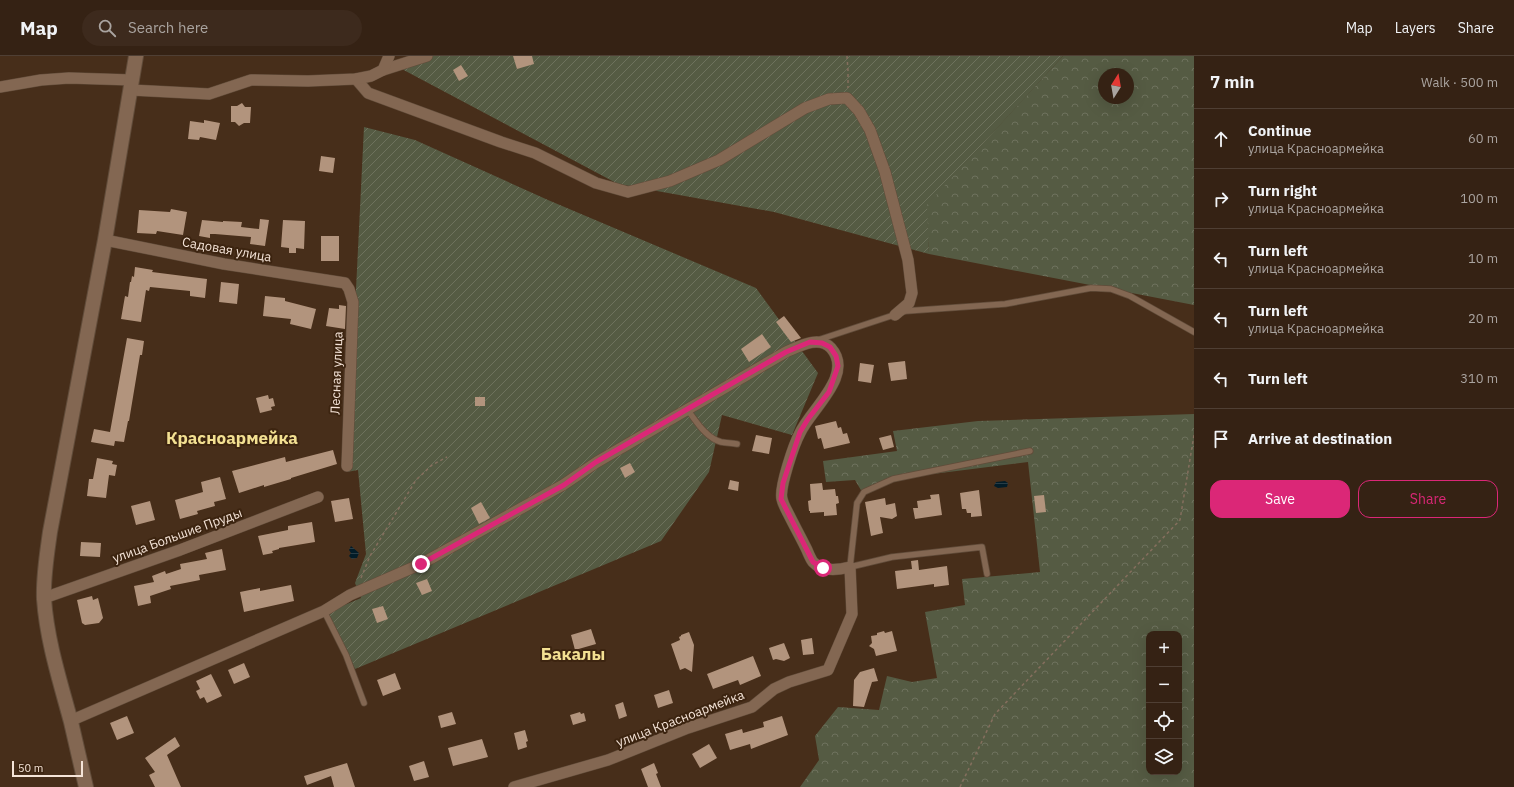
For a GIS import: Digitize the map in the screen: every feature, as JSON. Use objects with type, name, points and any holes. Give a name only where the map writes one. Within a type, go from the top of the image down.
[{"type":"street","points":[[86,787],[57,672],[46,619],[44,576],[50,532],[105,240],[136,56]]},
{"type":"street","points":[[383,70],[389,56]]},
{"type":"street","points":[[0,87],[41,80],[70,78],[209,94],[250,80],[308,81],[356,79],[371,76],[383,70],[427,56]]},
{"type":"street","points":[[356,79],[368,93],[535,153],[596,183],[628,192],[670,181],[719,160],[805,108],[829,99],[847,98],[859,111],[870,130],[885,172],[908,260],[912,292],[909,303],[896,315]]},
{"type":"street","name":"Садовая улица","points":[[105,240],[224,264],[345,283]]},
{"type":"street","name":"Лесная улица","points":[[345,283],[349,289],[353,302],[347,466]]},
{"type":"street","points":[[70,721],[324,611],[350,594],[421,564],[564,485],[596,462],[786,352],[810,342],[822,343],[830,347],[836,356],[838,366],[829,392],[800,432],[783,483],[781,499],[813,562],[823,568],[838,570],[850,567]]},
{"type":"street","name":"улица Большие Пруды","points":[[44,598],[180,550],[318,497]]},
{"type":"street","name":"улица Красноармейка","points":[[514,787],[608,760],[688,728],[752,707],[774,689],[789,682],[828,670],[852,614],[850,567]]},
{"type":"lane","points":[[810,342],[906,311],[1005,304],[1091,288],[1111,289],[1130,296],[1194,332]]},
{"type":"lane","points":[[687,409],[710,436],[720,442],[737,444]]},
{"type":"lane","points":[[987,574],[982,547],[892,557],[850,567],[857,503],[864,492],[893,479],[1030,452]]},
{"type":"lane","points":[[324,611],[346,655],[364,703]]},
{"type":"path","points":[[847,56],[847,98]]},
{"type":"path","points":[[960,787],[995,714],[1180,520],[1194,435]]},
{"type":"path","points":[[350,594],[359,584],[370,556],[416,480],[432,465],[447,457]]},
{"type":"green space","points":[[432,56],[1063,56],[927,205],[929,254],[774,212],[618,184],[398,67]]},
{"type":"green space","points":[[1063,56],[1194,56],[1194,305],[929,254],[926,205]]},
{"type":"green space","points":[[364,127],[415,140],[548,200],[756,288],[818,373],[792,435],[722,415],[709,472],[661,541],[355,669],[328,612],[361,598],[355,583],[366,554],[358,470],[347,472]]},
{"type":"green space","points":[[1194,414],[1194,787],[800,787],[819,760],[815,736],[838,707],[879,710],[887,676],[912,682],[937,678],[925,612],[965,605],[962,579],[1040,572],[1028,462],[893,479],[862,492],[855,480],[826,482],[823,461],[897,451],[893,431],[978,421]]},
{"type":"water","points":[[1005,481],[1008,483],[1007,487],[998,488],[994,486],[996,482]]},
{"type":"water","points":[[351,546],[359,553],[357,558],[352,559],[349,556],[351,553],[349,550]]},
{"type":"building","points":[[513,56],[532,56],[534,64],[517,69]]},
{"type":"building","points":[[461,65],[468,76],[459,81],[453,70]]},
{"type":"building","points":[[242,103],[245,107],[251,107],[250,123],[244,123],[239,126],[235,122],[231,122],[231,106],[237,106]]},
{"type":"building","points":[[204,120],[220,123],[216,140],[200,137],[199,140],[188,139],[190,121],[204,123]]},
{"type":"building","points":[[321,156],[335,158],[333,173],[319,171]]},
{"type":"building","points":[[171,209],[187,212],[183,235],[157,231],[156,234],[137,233],[139,210],[170,212]]},
{"type":"building","points":[[260,219],[269,220],[265,246],[250,244],[251,237],[215,234],[210,234],[210,238],[199,236],[202,220],[242,222],[241,227],[259,229]]},
{"type":"building","points":[[283,220],[305,221],[304,249],[296,248],[296,253],[289,253],[289,248],[281,247]]},
{"type":"building","points":[[321,236],[339,236],[339,261],[321,261]]},
{"type":"building","points":[[135,267],[153,270],[152,272],[207,279],[205,298],[190,296],[190,291],[150,287],[149,291],[146,290],[141,322],[121,319],[125,296],[128,297],[130,282],[132,276],[134,277]]},
{"type":"building","points":[[221,282],[239,284],[237,304],[219,302]]},
{"type":"building","points":[[265,296],[285,298],[285,301],[316,309],[311,329],[290,324],[291,319],[263,316]]},
{"type":"building","points":[[339,305],[346,306],[345,329],[326,326],[329,308],[339,309]]},
{"type":"building","points":[[784,316],[801,338],[791,342],[776,322]]},
{"type":"building","points":[[762,334],[771,347],[749,362],[741,349]]},
{"type":"building","points":[[127,338],[144,341],[142,355],[140,355],[124,442],[115,441],[114,446],[91,442],[94,429],[110,432]]},
{"type":"building","points":[[905,361],[907,379],[891,381],[888,363]]},
{"type":"building","points":[[860,363],[874,365],[871,383],[858,381]]},
{"type":"building","points":[[268,395],[269,399],[273,398],[275,406],[271,407],[272,410],[260,413],[256,398]]},
{"type":"building","points":[[475,397],[485,397],[485,406],[475,406]]},
{"type":"building","points":[[836,421],[838,428],[841,427],[843,434],[847,433],[850,443],[824,449],[821,438],[818,439],[815,426]]},
{"type":"building","points":[[756,435],[772,438],[769,454],[752,451]]},
{"type":"building","points":[[891,435],[894,447],[883,450],[879,438]]},
{"type":"building","points":[[333,450],[337,464],[264,487],[264,485],[239,493],[232,471],[285,457],[286,462]]},
{"type":"building","points":[[97,458],[113,461],[112,464],[117,465],[115,476],[109,475],[106,498],[87,496],[89,479],[93,479]]},
{"type":"building","points":[[630,463],[635,472],[625,478],[620,468]]},
{"type":"building","points":[[220,477],[226,499],[214,502],[215,506],[197,511],[198,514],[180,519],[175,500],[203,492],[201,482]]},
{"type":"building","points":[[730,480],[739,482],[738,491],[728,489]]},
{"type":"building","points":[[822,483],[823,490],[835,489],[839,503],[836,504],[837,515],[824,516],[824,512],[810,513],[809,511],[808,501],[811,500],[810,484]]},
{"type":"building","points":[[979,490],[982,516],[971,517],[971,513],[967,513],[966,509],[962,509],[960,493]]},
{"type":"building","points":[[939,494],[942,515],[915,519],[913,508],[918,508],[917,501],[931,499],[930,495]]},
{"type":"building","points":[[1044,495],[1046,512],[1036,513],[1034,496]]},
{"type":"building","points":[[349,498],[353,519],[335,522],[331,501]]},
{"type":"building","points":[[885,498],[886,505],[895,503],[897,516],[892,519],[880,517],[883,533],[871,536],[865,502]]},
{"type":"building","points":[[150,501],[155,520],[136,525],[131,506]]},
{"type":"building","points":[[481,502],[490,518],[479,524],[471,508]]},
{"type":"building","points":[[312,522],[315,542],[279,548],[272,551],[273,553],[263,555],[258,536],[288,530],[288,526]]},
{"type":"building","points":[[81,542],[101,543],[100,557],[80,556]]},
{"type":"building","points":[[222,549],[226,570],[199,575],[200,580],[170,586],[171,589],[150,596],[151,603],[138,606],[134,586],[154,582],[152,576],[165,571],[166,574],[181,569],[180,564],[207,559],[205,553]]},
{"type":"building","points":[[918,560],[919,570],[947,566],[949,585],[934,587],[934,584],[897,589],[895,571],[912,569],[911,561]]},
{"type":"building","points":[[427,579],[432,591],[422,595],[416,583]]},
{"type":"building","points":[[291,585],[294,601],[244,612],[240,592],[260,588],[260,591]]},
{"type":"building","points":[[92,596],[93,600],[98,598],[103,618],[99,623],[85,625],[82,623],[77,600]]},
{"type":"building","points":[[383,606],[388,619],[377,623],[372,609]]},
{"type":"building","points":[[591,629],[596,644],[575,650],[571,635]]},
{"type":"building","points":[[884,631],[885,633],[892,631],[897,651],[876,656],[874,649],[869,646],[872,643],[871,636],[877,635],[877,633]]},
{"type":"building","points":[[689,632],[694,645],[692,672],[685,668],[680,670],[671,644],[680,640],[679,637],[681,635]]},
{"type":"building","points":[[812,638],[814,654],[803,655],[801,640]]},
{"type":"building","points":[[784,643],[790,658],[784,661],[776,659],[773,660],[769,648]]},
{"type":"building","points":[[753,656],[761,676],[740,685],[738,680],[713,689],[707,674]]},
{"type":"building","points":[[244,663],[250,677],[234,684],[228,670]]},
{"type":"building","points":[[874,668],[878,681],[872,682],[864,707],[853,706],[854,680],[860,672]]},
{"type":"building","points":[[395,673],[401,689],[383,696],[377,680]]},
{"type":"building","points":[[211,674],[222,696],[207,703],[204,697],[200,699],[196,691],[200,689],[196,681]]},
{"type":"building","points":[[669,690],[673,703],[658,708],[654,695]]},
{"type":"building","points":[[623,702],[627,716],[619,719],[615,705]]},
{"type":"building","points":[[452,712],[456,724],[441,728],[438,716]]},
{"type":"building","points":[[580,712],[581,714],[584,713],[586,721],[573,725],[570,715]]},
{"type":"building","points":[[127,716],[134,733],[117,740],[110,723]]},
{"type":"building","points":[[782,716],[788,735],[751,749],[750,744],[730,750],[725,734],[742,729],[743,733],[764,727],[763,722]]},
{"type":"building","points":[[525,730],[528,741],[526,742],[527,747],[518,750],[514,733]]},
{"type":"building","points":[[175,737],[180,746],[167,755],[181,787],[155,787],[149,775],[155,772],[145,758]]},
{"type":"building","points":[[482,739],[488,757],[453,766],[448,748]]},
{"type":"building","points":[[709,744],[717,758],[700,768],[692,754]]},
{"type":"building","points":[[424,761],[429,777],[414,781],[409,766]]},
{"type":"building","points":[[347,763],[355,787],[334,787],[331,776],[307,785],[304,776]]},
{"type":"building","points":[[654,763],[661,787],[648,787],[641,769]]},
{"type":"district","name":"Красноармейка","points":[[232,438]]},
{"type":"district","name":"Бакалы","points":[[573,654]]},
{"type":"route","points":[[421,564],[564,485],[596,462],[786,352],[810,342],[822,343],[830,347],[836,356],[838,366],[829,392],[800,432],[783,483],[781,499],[813,562],[823,568]]}]
